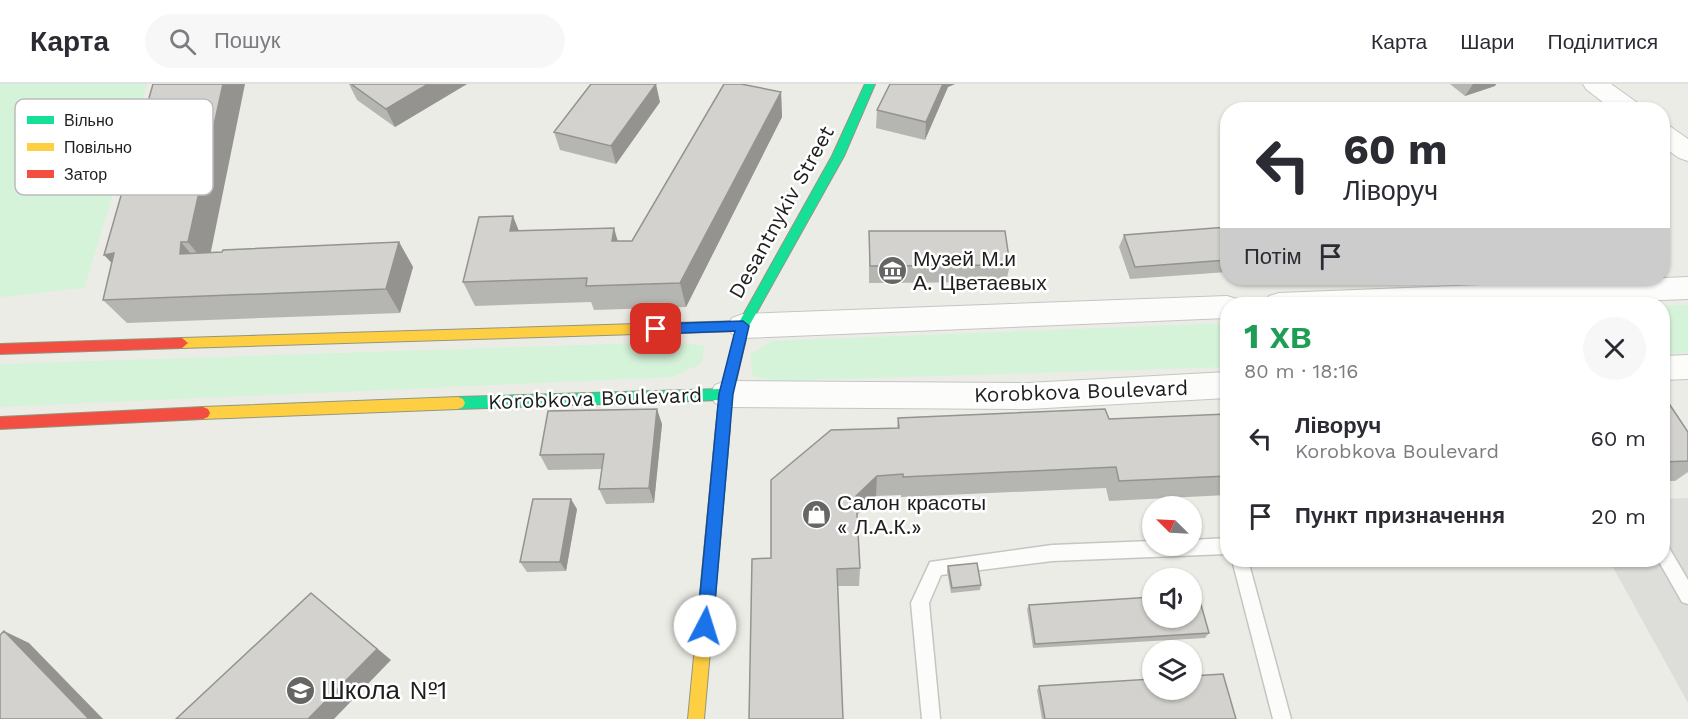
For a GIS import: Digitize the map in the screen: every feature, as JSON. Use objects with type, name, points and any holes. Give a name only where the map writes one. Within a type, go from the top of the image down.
[{"type":"main road","name":"Desantnykiv Street","points":[[696,719],[726,394],[743,326],[838,156],[870,84]]},
{"type":"main road","points":[[0,349],[743,326]]},
{"type":"main road","name":"Korobkova Boulevard","points":[[0,423],[244,411],[726,394]]},
{"type":"street","points":[[1595,84],[1619,102]]},
{"type":"street","points":[[1670,139],[1688,152]]},
{"type":"street","points":[[1458,297],[1688,288]]},
{"type":"street","points":[[743,326],[1220,307]]},
{"type":"street","points":[[1670,368],[1688,367]]},
{"type":"street","name":"Korobkova Boulevard","points":[[726,394],[1029,396],[1220,385]]},
{"type":"lane","points":[[931,719],[920,603],[936,568],[1052,553],[1220,546]]},
{"type":"lane","points":[[1670,565],[1688,596]]},
{"type":"lane","points":[[1242,567],[1282,719]]},
{"type":"green space","points":[[0,84],[147,84],[142,99],[15,99],[15,195],[113,195],[84,288],[0,297]]},
{"type":"green space","points":[[1688,305],[1688,353],[1670,354],[1670,306]]},
{"type":"green space","points":[[1220,323],[1220,367],[774,381],[752,376],[751,354],[772,341]]},
{"type":"green space","points":[[673,342],[705,346],[701,364],[672,377],[0,407],[0,364]]},
{"type":"shaded area","points":[[1688,498],[1688,703],[1613,567],[1670,567],[1670,499]]},
{"type":"building","points":[[153,84],[223,84],[213,129],[213,99],[149,99]]},
{"type":"building","points":[[351,84],[428,84],[386,109]]},
{"type":"building","points":[[591,84],[656,84],[611,146],[554,132]]},
{"type":"building","points":[[724,84],[741,84],[781,92],[680,283],[586,286],[587,278],[463,282],[479,217],[513,216],[510,231],[614,228],[612,241],[632,241]]},
{"type":"building","points":[[890,84],[943,84],[926,122],[877,110]]},
{"type":"building","points":[[121,195],[198,195],[188,242],[181,242],[180,254],[399,242],[386,289],[103,300],[114,253],[104,255]]},
{"type":"building","points":[[1220,228],[1220,261],[1135,267],[1124,235]]},
{"type":"building","points":[[869,231],[1005,231],[1010,265],[870,266]]},
{"type":"building","points":[[1670,405],[1688,432],[1688,461],[1670,462]]},
{"type":"building","points":[[657,409],[649,488],[599,489],[604,454],[540,455],[548,411]]},
{"type":"building","points":[[1105,409],[1109,419],[1220,414],[1220,476],[1119,481],[1116,467],[903,477],[903,474],[877,476],[856,496],[860,568],[837,569],[843,719],[749,719],[752,559],[771,558],[771,480],[831,430],[899,428],[898,418]]},
{"type":"building","points":[[533,499],[571,499],[560,562],[520,562]]},
{"type":"building","points":[[977,563],[981,585],[952,588],[948,566]]},
{"type":"building","name":"Школа №1","points":[[311,593],[377,649],[308,719],[176,719]]},
{"type":"building","points":[[1142,598],[1142,628],[1202,628],[1202,608],[1209,633],[1035,644],[1029,605]]},
{"type":"building","points":[[4,631],[89,719],[0,719],[0,635]]},
{"type":"building","points":[[1223,674],[1236,719],[1045,719],[1039,686],[1142,680],[1142,700],[1202,700],[1202,675]]},
{"type":"traffic: fast","points":[[723,427],[726,394],[743,326],[838,156],[870,84]]},
{"type":"traffic: fast","points":[[458,403],[726,394]]},
{"type":"traffic: slow","points":[[182,343],[637,329]]},
{"type":"traffic: slow","points":[[203,413],[458,403]]},
{"type":"traffic: slow","points":[[696,719],[723,427]]},
{"type":"traffic: jam","points":[[637,329],[743,326]]},
{"type":"traffic: jam","points":[[0,349],[182,343]]},
{"type":"traffic: jam","points":[[0,423],[203,413]]},
{"type":"place","name":"Музей М.и А. Цветаевых","points":[[892,270]]},
{"type":"place","name":"Салон красоты « Л.А.К.»","points":[[816,514]]},
{"type":"place","name":"Школа №1","points":[[300,690]]},
{"type":"route","points":[[656,329],[743,326],[726,394],[705,626]]}]
